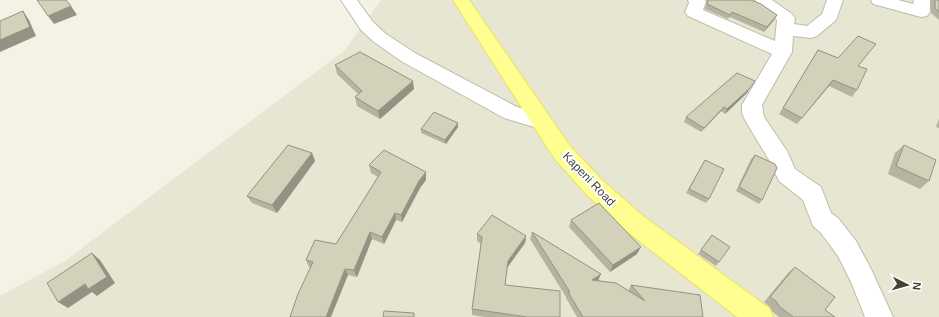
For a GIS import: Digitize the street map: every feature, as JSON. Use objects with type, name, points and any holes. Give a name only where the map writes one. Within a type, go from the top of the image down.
[{"type":"main road","name":"Kapeni Road","points":[[461,0],[562,152],[594,187],[634,223],[759,317]]},
{"type":"street","points":[[349,0],[367,26],[380,38],[408,57],[495,106],[541,121]]},
{"type":"street","points":[[696,0],[698,2],[694,12],[783,52]]},
{"type":"street","points":[[764,0],[763,2],[786,18],[783,52],[752,105],[752,113],[779,157],[787,175],[814,194],[821,219],[828,222],[852,256],[879,317]]},
{"type":"street","points":[[785,29],[811,32],[830,16],[835,0]]},
{"type":"street","points":[[879,0],[921,12],[922,0]]},
{"type":"shaded area","points":[[381,0],[939,0],[939,317],[0,317],[0,296],[65,261],[345,50]]},
{"type":"building","points":[[37,0],[66,0],[71,6],[48,16]]},
{"type":"building","points":[[708,0],[751,0],[761,4],[777,15],[767,27],[732,12],[730,15],[707,4]]},
{"type":"building","points":[[935,0],[939,0],[939,12],[935,8]]},
{"type":"building","points":[[23,11],[30,27],[0,40],[0,21]]},
{"type":"building","points":[[858,36],[876,44],[858,66],[867,69],[857,90],[833,80],[802,118],[783,108],[818,50],[838,58]]},
{"type":"building","points":[[360,52],[413,81],[378,111],[355,97],[362,91],[335,65]]},
{"type":"building","points":[[737,73],[755,81],[750,88],[727,109],[724,107],[704,128],[686,117]]},
{"type":"building","points":[[434,112],[458,123],[445,140],[421,129]]},
{"type":"building","points":[[288,145],[312,153],[272,205],[247,196]]},
{"type":"building","points":[[904,145],[936,160],[929,181],[896,166]]},
{"type":"building","points":[[384,150],[426,172],[419,181],[401,215],[395,213],[382,237],[370,232],[354,270],[345,269],[326,317],[290,317],[298,294],[313,262],[306,260],[315,240],[336,244],[381,172],[369,165]]},
{"type":"building","points":[[755,155],[775,164],[777,168],[762,200],[739,187]]},
{"type":"building","points":[[705,160],[724,169],[709,199],[689,189]]},
{"type":"building","points":[[599,203],[641,247],[613,265],[571,220]]},
{"type":"building","points":[[492,215],[526,236],[508,261],[505,285],[560,291],[560,317],[527,317],[472,309],[482,237],[477,234]]},
{"type":"building","points":[[532,232],[601,274],[592,280],[616,283],[645,301],[631,285],[700,295],[703,317],[583,317],[568,292],[570,292]]},
{"type":"building","points":[[712,235],[730,247],[719,262],[701,250]]},
{"type":"building","points":[[92,253],[107,277],[88,289],[85,284],[58,302],[47,283]]},
{"type":"building","points":[[795,267],[835,297],[825,310],[835,317],[793,317],[770,297]]},
{"type":"building","points":[[384,311],[414,313],[414,317],[383,317]]}]
